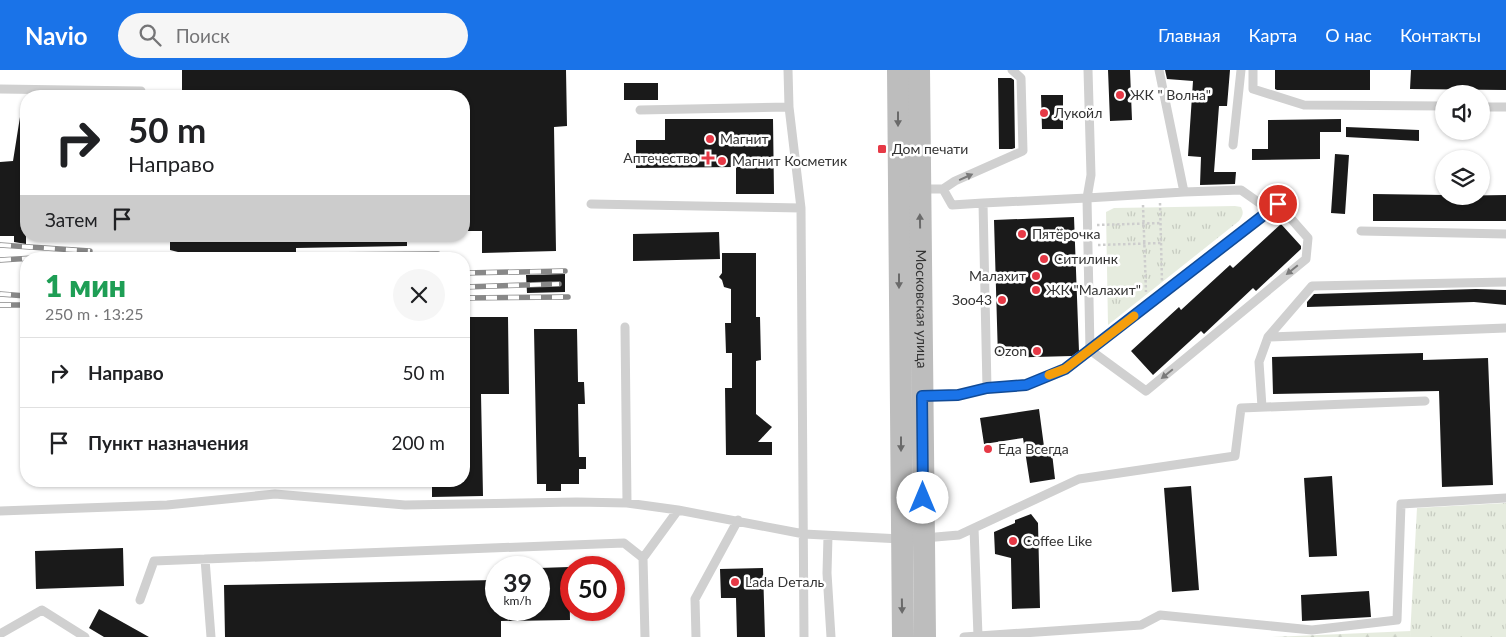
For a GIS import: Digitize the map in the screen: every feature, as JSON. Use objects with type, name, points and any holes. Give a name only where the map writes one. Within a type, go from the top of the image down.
[{"type":"main road","name":"Московская улица","points":[[898,70],[912,538],[925,637]]},
{"type":"main road","name":"Московская улица","points":[[903,637],[922,396],[919,70]]},
{"type":"lane","points":[[788,70],[789,107],[801,208],[804,637]]},
{"type":"lane","points":[[920,189],[942,189],[955,181],[1023,151],[1021,78],[1012,70]]},
{"type":"lane","points":[[1088,70],[1091,175],[1087,198],[1090,350]]},
{"type":"lane","points":[[1159,70],[1184,192]]},
{"type":"lane","points":[[1233,144],[1241,70]]},
{"type":"lane","points":[[1253,70],[1253,89],[1304,105],[1435,106]]},
{"type":"lane","points":[[0,90],[141,90]]},
{"type":"lane","points":[[1490,106],[1506,107]]},
{"type":"lane","points":[[640,110],[789,107]]},
{"type":"lane","points":[[942,189],[952,205],[1241,190],[1275,208],[1308,238],[1306,259],[1146,390],[1090,350]]},
{"type":"lane","points":[[983,203],[987,388]]},
{"type":"lane","points":[[591,204],[801,208]]},
{"type":"lane","points":[[922,396],[958,395],[987,388],[1026,385],[1065,369],[1275,208]]},
{"type":"lane","points":[[1361,231],[1506,234]]},
{"type":"lane","points":[[1262,407],[1260,362],[1268,337],[1312,286],[1506,282]]},
{"type":"lane","points":[[625,327],[627,503]]},
{"type":"lane","points":[[1268,337],[1506,328]]},
{"type":"lane","points":[[0,511],[159,505],[275,494],[405,506],[577,502],[627,503],[738,520],[804,534],[912,538],[959,535],[1079,479],[1235,456],[1241,408],[1425,401]]},
{"type":"lane","points":[[964,637],[1141,624],[1160,615],[1312,630],[1397,620],[1401,504],[1506,498]]},
{"type":"lane","points":[[645,637],[643,558],[678,510]]},
{"type":"lane","points":[[696,637],[695,599],[738,520]]},
{"type":"lane","points":[[974,528],[978,636]]},
{"type":"lane","points":[[828,536],[827,573],[830,637]]},
{"type":"lane","points":[[140,600],[154,561],[624,543],[643,558]]},
{"type":"lane","points":[[206,559],[211,637]]},
{"type":"lane","points":[[0,634],[42,610],[86,637]]},
{"type":"path","points":[[1160,194],[1162,294]]},
{"type":"path","points":[[1143,195],[1147,306]]},
{"type":"path","points":[[1088,226],[1161,223]]},
{"type":"path","points":[[1088,245],[1161,243]]},
{"type":"green space","points":[[1241,207],[1243,211],[1239,221],[1108,325],[1106,212],[1114,208]]},
{"type":"green space","points":[[1140,246],[1141,295],[1111,295],[1110,247]]},
{"type":"green space","points":[[1506,503],[1506,637],[1410,637],[1417,508]]},
{"type":"green space","points":[[1411,631],[1410,637],[1272,637]]},
{"type":"building","points":[[182,70],[566,70],[567,126],[554,127],[556,251],[482,253],[482,231],[470,231],[470,90],[182,90]]},
{"type":"building","name":"ЖК \" Волна\"","points":[[1108,70],[1130,70],[1132,120],[1110,121]]},
{"type":"building","points":[[1165,70],[1230,70],[1227,106],[1219,106],[1214,172],[1236,172],[1235,184],[1200,185],[1201,157],[1188,156],[1193,81],[1167,79]]},
{"type":"building","points":[[1275,70],[1370,70],[1370,90],[1277,90],[1275,89]]},
{"type":"building","points":[[1411,70],[1506,70],[1506,90],[1490,90],[1490,85],[1435,85],[1435,89],[1410,89]]},
{"type":"building","points":[[998,78],[1011,78],[1014,80],[1015,148],[1012,149],[999,149]]},
{"type":"building","points":[[624,83],[658,83],[658,100],[624,100]]},
{"type":"building","points":[[1041,95],[1063,95],[1063,129],[1042,129]]},
{"type":"building","points":[[20,117],[20,242],[26,242],[26,244],[14,242],[14,236],[0,236],[0,162],[13,161]]},
{"type":"building","points":[[665,119],[773,119],[774,194],[736,194],[736,167],[636,168],[636,140],[665,140]]},
{"type":"building","points":[[1341,119],[1341,132],[1320,132],[1320,159],[1252,160],[1252,149],[1268,149],[1268,120]]},
{"type":"building","points":[[1346,127],[1419,130],[1419,141],[1346,137]]},
{"type":"building","points":[[1335,154],[1349,155],[1345,214],[1331,213]]},
{"type":"building","points":[[1373,194],[1435,195],[1435,205],[1490,205],[1490,195],[1506,195],[1506,221],[1373,221]]},
{"type":"building","name":"ЖК \"Малахит\"","points":[[1074,217],[1079,351],[1072,356],[998,358],[994,220]]},
{"type":"building","points":[[1281,224],[1301,246],[1301,249],[1256,291],[1253,288],[1204,334],[1201,331],[1153,375],[1131,351],[1179,307],[1181,310],[1230,265],[1233,268]]},
{"type":"building","points":[[719,232],[720,259],[633,261],[633,234]]},
{"type":"building","points":[[170,242],[407,242],[407,246],[296,248],[296,252],[178,252],[170,250]]},
{"type":"building","points":[[722,253],[756,253],[756,317],[760,317],[761,360],[756,361],[756,414],[772,427],[758,442],[772,442],[772,455],[726,455],[725,388],[732,388],[732,353],[726,353],[725,323],[731,323],[731,289],[724,287],[719,277],[722,273]]},
{"type":"building","points":[[565,274],[565,292],[527,293],[526,275]]},
{"type":"building","points":[[1476,289],[1506,290],[1506,305],[1474,302],[1307,307],[1307,302],[1314,294]]},
{"type":"building","points":[[470,317],[508,317],[509,394],[481,394],[483,496],[432,497],[432,487],[470,487]]},
{"type":"building","points":[[534,329],[577,329],[578,382],[584,382],[585,404],[578,404],[579,457],[586,457],[586,469],[579,469],[579,484],[561,484],[561,491],[546,491],[546,484],[537,484]]},
{"type":"building","points":[[1423,353],[1423,360],[1488,358],[1493,485],[1442,487],[1439,391],[1273,394],[1272,357]]},
{"type":"building","points":[[1039,409],[1045,454],[1052,453],[1055,479],[1030,483],[1023,438],[984,444],[980,418]]},
{"type":"building","points":[[1332,476],[1337,556],[1309,557],[1304,478]]},
{"type":"building","points":[[1191,486],[1199,590],[1172,592],[1164,488]]},
{"type":"building","points":[[1031,514],[1038,523],[1040,608],[1012,609],[1011,558],[995,554],[994,532],[1015,523],[1015,520]]},
{"type":"building","points":[[123,548],[124,586],[36,589],[35,551]]},
{"type":"building","points":[[560,567],[560,620],[550,620],[550,568]]},
{"type":"building","points":[[763,568],[765,637],[737,637],[736,598],[721,598],[720,569]]},
{"type":"building","points":[[485,580],[485,621],[501,621],[501,637],[225,637],[224,585]]},
{"type":"building","points":[[1369,591],[1371,617],[1302,621],[1301,595]]},
{"type":"building","points":[[99,609],[149,637],[104,637],[89,628]]},
{"type":"railway","points":[[0,245],[90,251]]},
{"type":"railway","points":[[0,260],[20,259]]},
{"type":"railway","points":[[470,273],[565,271]]},
{"type":"railway","points":[[470,287],[559,284]]},
{"type":"railway","points":[[0,294],[20,296]]},
{"type":"railway","points":[[470,298],[568,297]]},
{"type":"railway","points":[[0,305],[20,305]]},
{"type":"slow traffic","points":[[1049,375],[1065,369],[1134,316]]},
{"type":"place","name":"ЖК \" Волна\"","points":[[1120,95]]},
{"type":"place","name":"Лукойл","points":[[1044,113]]},
{"type":"place","name":"Магнит","points":[[710,139]]},
{"type":"place","name":"Дом печати","points":[[882,149]]},
{"type":"place","name":"Аптечество","points":[[708,158]]},
{"type":"place","name":"Магнит Косметик","points":[[722,161]]},
{"type":"place","name":"Пятёрочка","points":[[1022,234]]},
{"type":"place","name":"Ситилинк","points":[[1044,259]]},
{"type":"place","name":"Малахит","points":[[1036,276]]},
{"type":"place","name":"ЖК \"Малахит\"","points":[[1036,290]]},
{"type":"place","name":"Зоо43","points":[[1002,300]]},
{"type":"place","name":"Ozon","points":[[1037,351]]},
{"type":"place","name":"Еда Всегда","points":[[988,449]]},
{"type":"place","name":"Coffee Like","points":[[1013,541]]},
{"type":"place","name":"Lada Dеталь","points":[[735,582]]},
{"type":"route","points":[[923,498],[922,396],[958,395],[987,388],[1026,385],[1065,369],[1278,204]]}]
